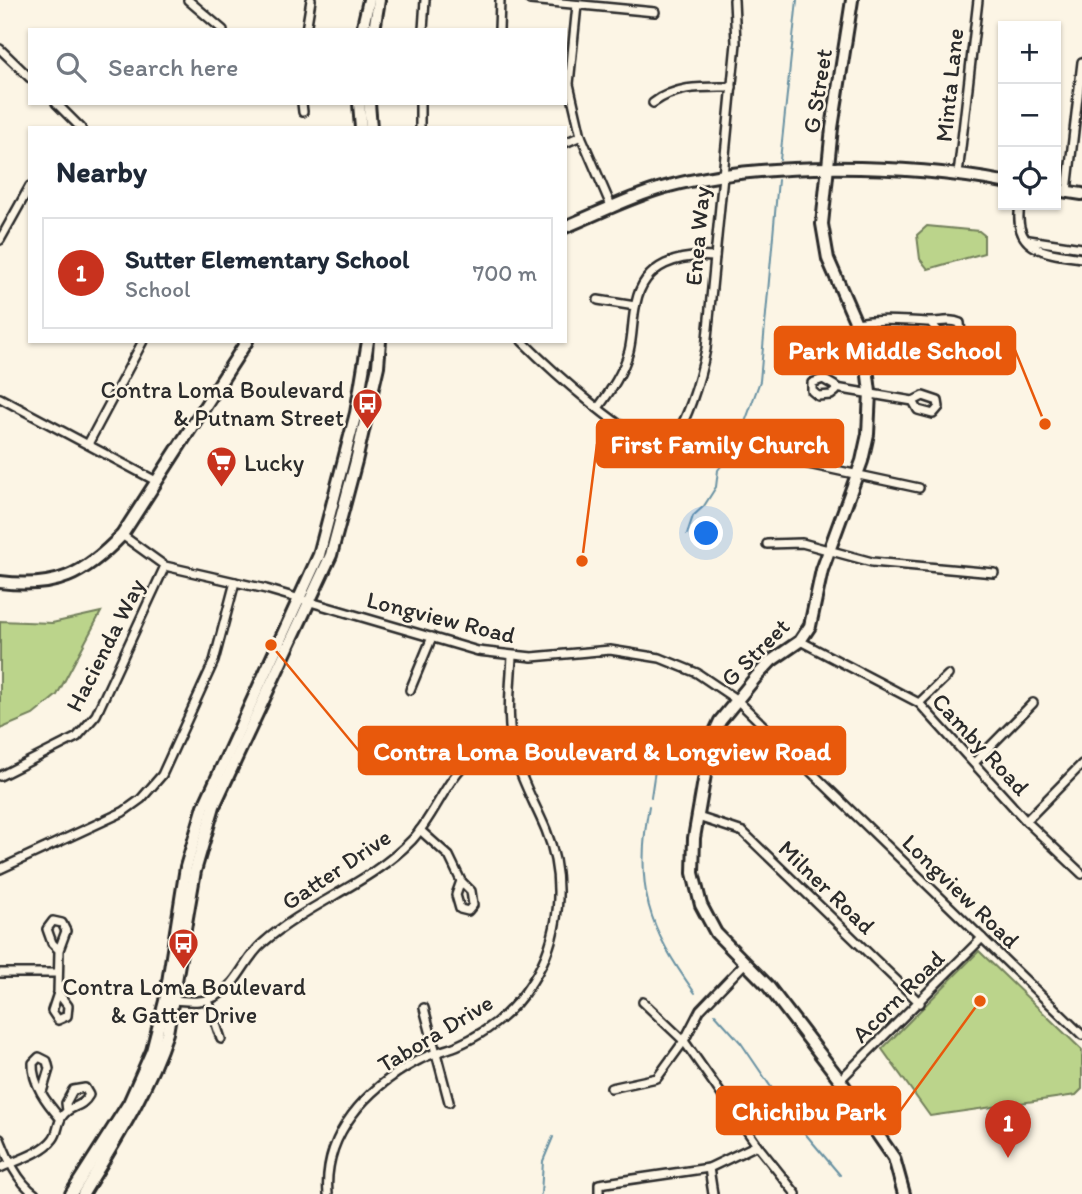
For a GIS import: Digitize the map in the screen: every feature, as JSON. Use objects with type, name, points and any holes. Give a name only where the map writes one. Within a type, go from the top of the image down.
[{"type":"street","points":[[188,0],[221,28]]},
{"type":"street","points":[[306,28],[310,0]]},
{"type":"street","points":[[362,28],[369,0]]},
{"type":"street","points":[[374,28],[379,0]]},
{"type":"street","points":[[423,28],[425,0]]},
{"type":"street","points":[[499,28],[500,0]]},
{"type":"street","points":[[530,0],[655,12]]},
{"type":"street","name":"Enea Way","points":[[598,408],[647,442],[659,446],[671,442],[697,386],[707,340],[732,87],[736,43],[734,0]]},
{"type":"street","name":"G Street","points":[[852,0],[827,169],[824,243],[831,269],[856,323],[867,361],[870,391],[868,434],[857,475],[829,549],[813,617],[800,641],[766,666],[737,700],[720,721],[711,740],[693,855],[696,890],[716,933],[768,986],[840,1080],[894,1158],[904,1194]]},
{"type":"street","name":"Minta Lane","points":[[958,174],[978,0]]},
{"type":"street","points":[[577,5],[569,84],[581,136],[612,208]]},
{"type":"street","points":[[0,49],[28,76]]},
{"type":"street","points":[[1082,62],[1079,121],[1061,191],[1082,194]]},
{"type":"street","points":[[653,103],[665,94],[689,87],[732,87]]},
{"type":"street","points":[[58,105],[79,126]]},
{"type":"street","points":[[302,105],[303,112]]},
{"type":"street","points":[[359,105],[361,126]]},
{"type":"street","points":[[369,105],[371,126]]},
{"type":"street","points":[[420,105],[420,126]]},
{"type":"street","points":[[567,142],[581,136]]},
{"type":"street","points":[[567,226],[667,186],[790,168],[958,174],[998,181]]},
{"type":"street","points":[[0,240],[28,190]]},
{"type":"street","points":[[1019,210],[1016,224],[1020,234],[1039,252],[1082,258]]},
{"type":"street","points":[[1028,240],[1082,248]]},
{"type":"street","points":[[524,343],[561,380],[598,408],[625,365],[635,306],[647,278],[664,263],[682,257],[715,257]]},
{"type":"street","points":[[598,300],[635,306]]},
{"type":"street","points":[[856,323],[885,317],[931,323]]},
{"type":"street","points":[[88,444],[142,343]]},
{"type":"street","points":[[0,582],[42,585],[62,579],[87,567],[122,535],[246,343]]},
{"type":"street","points":[[83,1194],[148,1083],[167,1032],[186,867],[204,806],[319,555],[356,412],[368,343]]},
{"type":"street","points":[[71,1194],[129,1103],[152,1051],[169,1000],[195,871],[214,806],[331,555],[378,366],[380,343]]},
{"type":"street","points":[[836,388],[870,391],[913,401]]},
{"type":"street","points":[[0,398],[156,481]]},
{"type":"street","points":[[808,464],[919,488]]},
{"type":"street","name":"Longview Road","points":[[122,535],[165,566],[310,602],[478,651],[512,657],[551,656],[594,650],[647,655],[698,673],[737,700],[1082,1035]]},
{"type":"street","points":[[767,544],[792,541],[872,562],[994,573]]},
{"type":"street","name":"Hacienda Way","points":[[0,776],[77,737],[96,715],[165,566]]},
{"type":"street","points":[[0,869],[123,812],[141,799],[162,775],[218,651],[235,582]]},
{"type":"street","points":[[410,690],[432,637]]},
{"type":"street","name":"Camby Road","points":[[800,641],[919,703],[1026,821],[1082,874]]},
{"type":"street","name":"Tabora Drive","points":[[328,1194],[332,1150],[350,1116],[407,1067],[478,1035],[512,1009],[539,970],[554,930],[558,893],[554,855],[518,766],[511,740],[509,703],[512,657]]},
{"type":"street","points":[[919,703],[948,675]]},
{"type":"street","points":[[974,763],[1033,704]]},
{"type":"street","points":[[511,740],[583,739]]},
{"type":"street","name":"Gatter Drive","points":[[208,1000],[231,985],[264,942],[385,864],[420,830],[465,763],[483,749],[511,740]]},
{"type":"street","points":[[1026,821],[1082,764]]},
{"type":"street","name":"Milner Road","points":[[698,817],[743,832],[920,1003]]},
{"type":"street","points":[[420,830],[449,856],[461,881]]},
{"type":"street","name":"Acorn Road","points":[[840,1080],[920,1003],[982,938]]},
{"type":"street","points":[[58,993],[59,950]]},
{"type":"street","points":[[611,1088],[657,1078],[684,1041],[700,1010],[745,963]]},
{"type":"street","points":[[0,973],[58,973]]},
{"type":"street","points":[[169,1000],[208,1000],[221,1039]]},
{"type":"street","points":[[643,1002],[684,1041],[757,1146],[796,1194]]},
{"type":"street","points":[[424,1009],[449,1102]]},
{"type":"street","points":[[41,1092],[60,1118]]},
{"type":"street","points":[[0,1168],[53,1139],[60,1118],[67,1111]]},
{"type":"street","points":[[0,1139],[10,1164],[26,1188],[35,1194]]},
{"type":"street","points":[[599,1194],[599,1184],[709,1168],[757,1146]]},
{"type":"street","points":[[709,1168],[713,1194]]},
{"type":"green space","points":[[927,226],[979,231],[984,235],[984,253],[928,269],[920,259],[917,235]]},
{"type":"green space","points":[[101,612],[57,695],[33,715],[0,729],[0,621],[52,623]]},
{"type":"green space","points":[[979,951],[1082,1050],[1082,1089],[1076,1095],[930,1116],[882,1049]]},
{"type":"waterway","points":[[780,160],[797,0]]},
{"type":"waterway","points":[[687,534],[693,516],[704,506],[716,487],[718,470],[736,447],[760,381],[778,180]]},
{"type":"waterway","points":[[651,797],[658,750]]},
{"type":"waterway","points":[[649,806],[643,860],[649,906],[666,948],[695,993]]},
{"type":"waterway","points":[[715,1014],[741,1043],[792,1118],[840,1175]]},
{"type":"waterway","points":[[541,1194],[543,1161],[553,1137]]},
{"type":"place","name":"Park Middle School","points":[[1045,424]]},
{"type":"place","name":"Contra Loma Boulevard & Putnam Street","points":[[367,430]]},
{"type":"place","name":"Lucky","points":[[221,489]]},
{"type":"place","name":"First Family Church","points":[[582,561]]},
{"type":"place","name":"Contra Loma Boulevard & Longview Road","points":[[271,645]]},
{"type":"place","name":"Contra Loma Boulevard & Gatter Drive","points":[[184,971]]},
{"type":"place","name":"Chichibu Park","points":[[980,1001]]},
{"type":"place","name":"Sutter Elementary School","points":[[1008,1158]]}]
